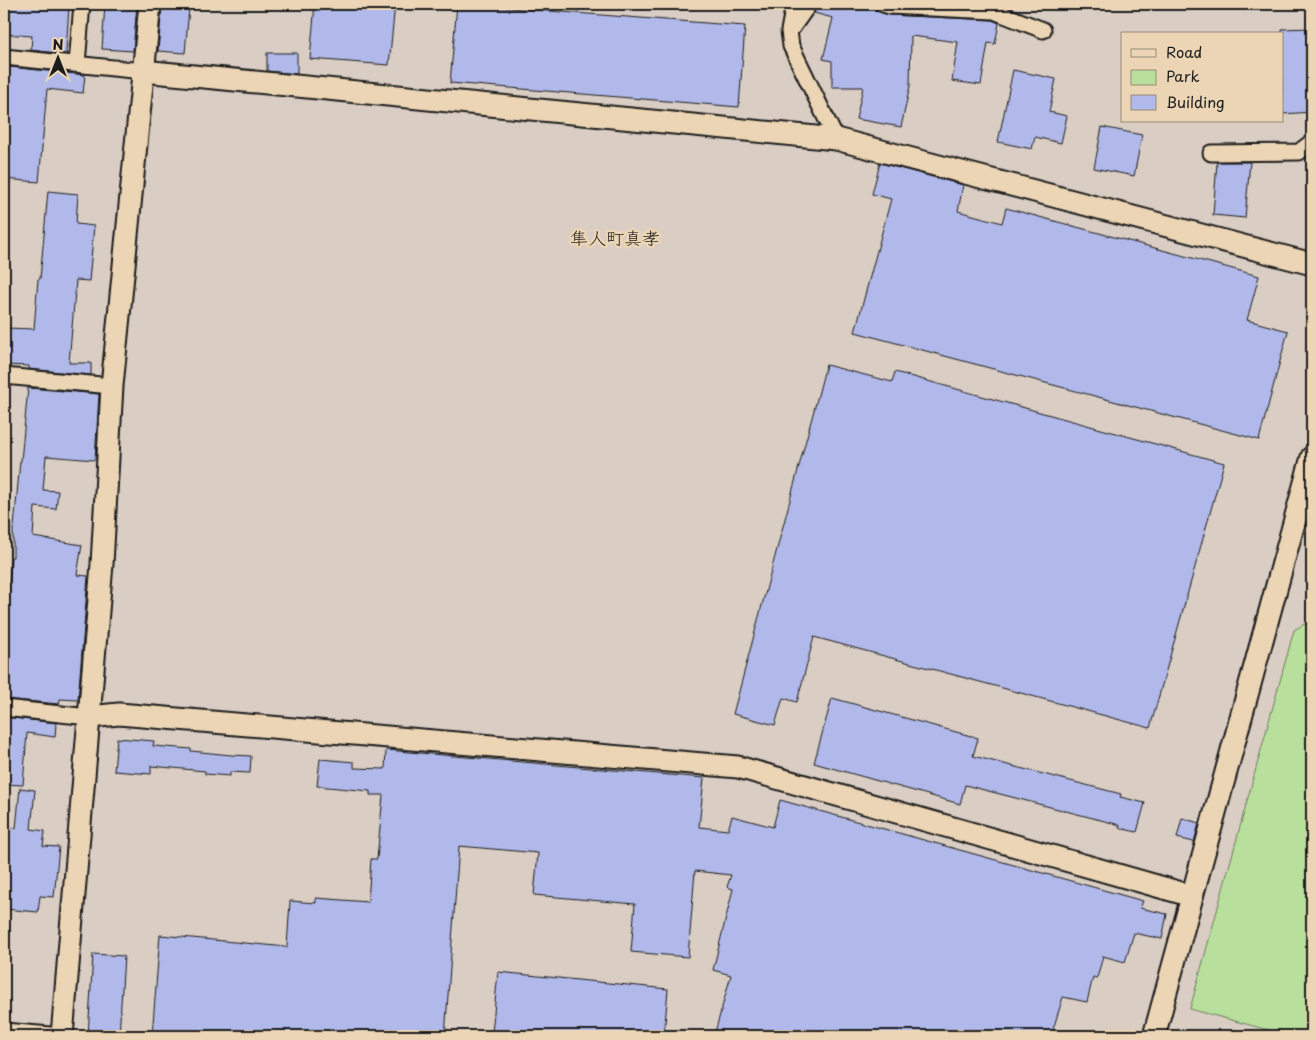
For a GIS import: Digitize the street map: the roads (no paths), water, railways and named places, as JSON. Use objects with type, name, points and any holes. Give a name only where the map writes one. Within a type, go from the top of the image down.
[{"type":"street","points":[[76,64],[82,4]]},
{"type":"street","points":[[4,1031],[62,1036],[102,564],[112,386],[150,4]]},
{"type":"street","points":[[794,4],[790,31],[791,46],[836,139]]},
{"type":"street","points":[[790,31],[809,4]]},
{"type":"street","points":[[882,4],[994,11],[1043,30]]},
{"type":"street","points":[[4,57],[836,139],[1312,264]]},
{"type":"street","points":[[1211,153],[1299,152],[1312,142]]},
{"type":"street","points":[[4,376],[112,386]]},
{"type":"street","points":[[1154,1036],[1312,457]]},
{"type":"street","points":[[4,708],[89,717],[119,714],[738,766],[1192,896]]},
{"type":"district","name":"隼人町真孝","points":[[615,239]]}]
